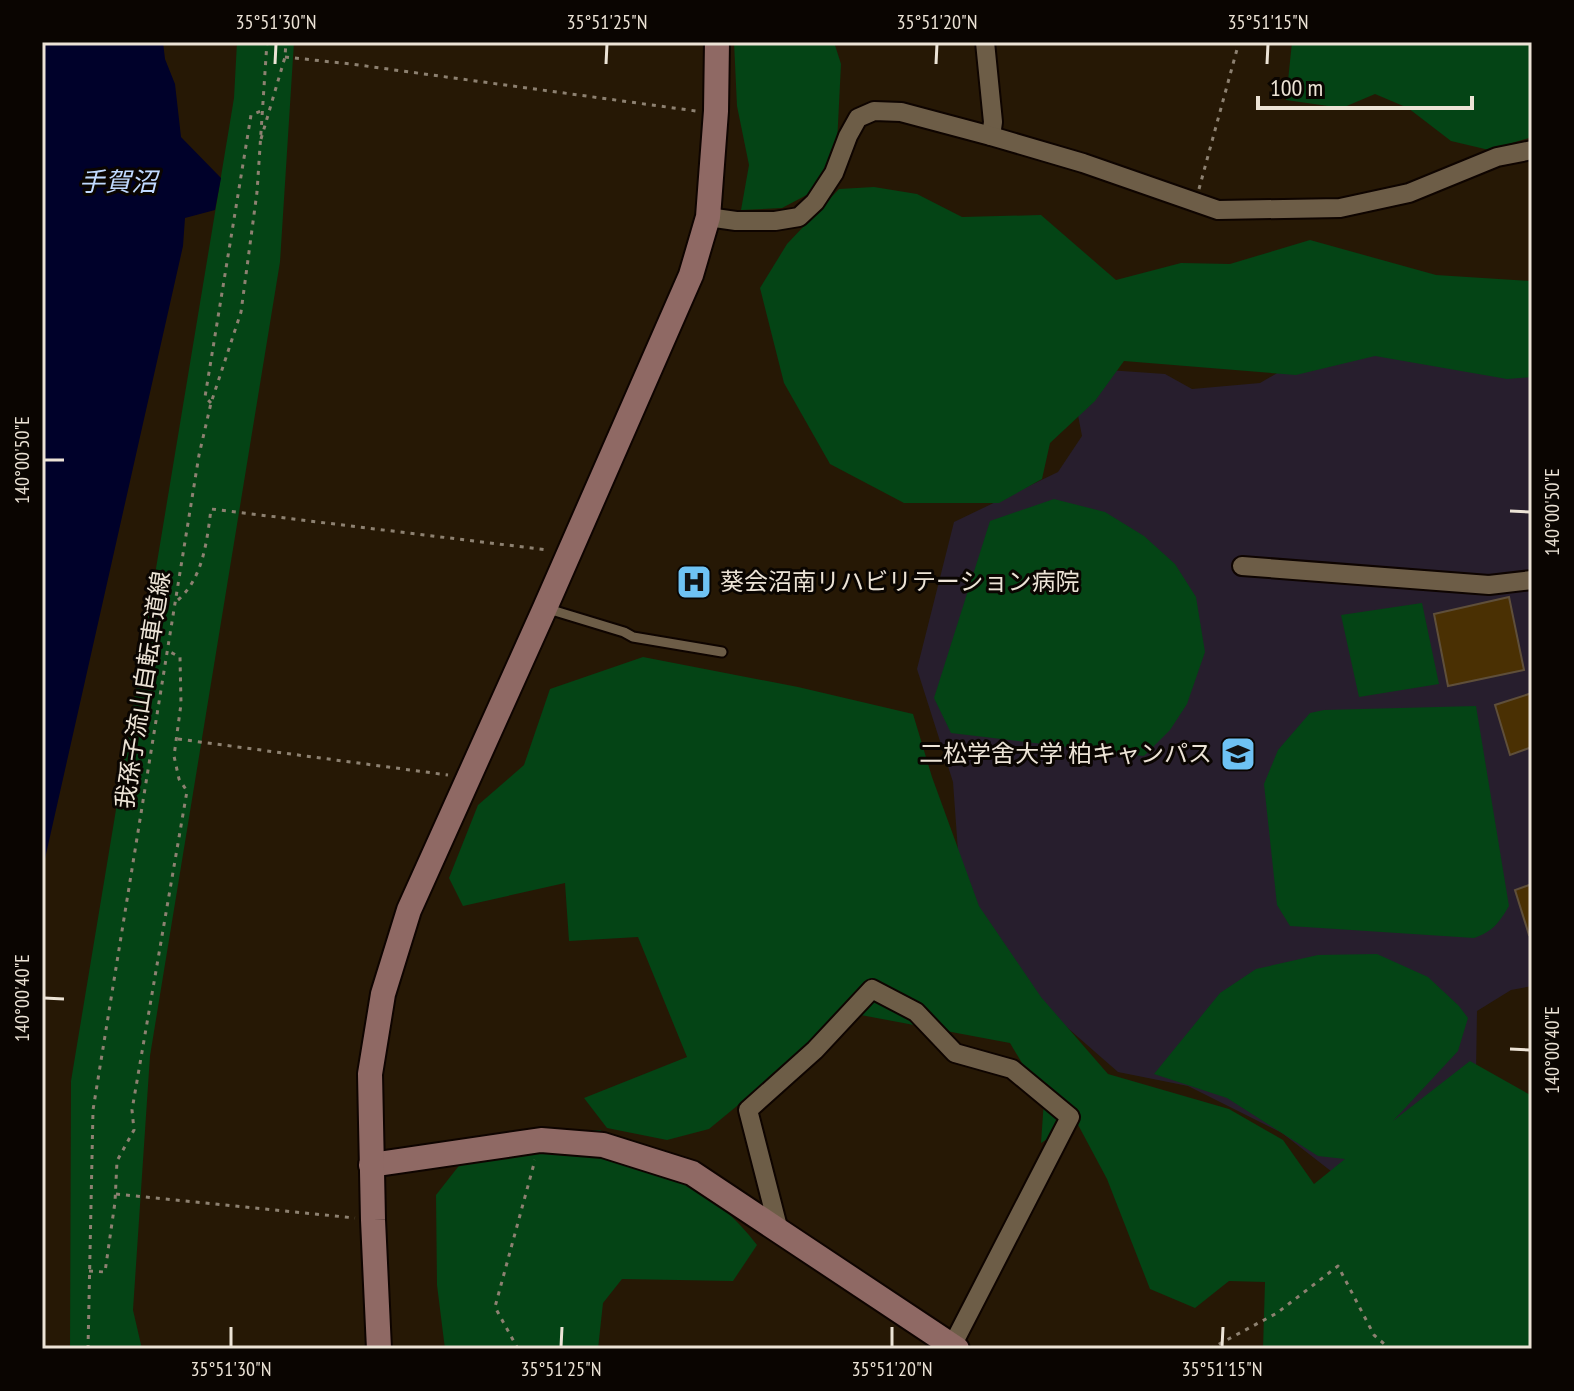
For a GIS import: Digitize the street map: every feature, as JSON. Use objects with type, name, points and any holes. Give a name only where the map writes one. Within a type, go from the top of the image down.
[{"type":"street","points":[[379,1349],[370,1074],[383,994],[409,910],[691,275],[708,217],[716,111],[717,42]]},
{"type":"street","points":[[985,42],[993,122],[991,136]]},
{"type":"street","points":[[708,217],[736,221],[775,221],[799,217],[815,202],[834,173],[858,118],[874,111],[901,112],[991,136],[1083,163],[1218,210],[1340,208],[1409,193],[1497,157],[1532,150]]},
{"type":"street","points":[[1242,566],[1489,585],[1532,580]]},
{"type":"street","points":[[371,1165],[541,1140],[603,1145],[692,1173],[779,1231],[955,1347],[1070,1117],[1012,1069],[955,1053],[916,1012],[872,989],[815,1050],[748,1110],[779,1231]]},
{"type":"lane","points":[[545,608],[633,637],[722,652]]},
{"type":"path","name":"我孫子流山自転車道線","points":[[88,1349],[93,1110],[199,455],[211,403],[241,312],[253,235],[267,42]]},
{"type":"path","points":[[259,145],[285,57],[286,42]]},
{"type":"path","points":[[1195,202],[1239,42]]},
{"type":"path","points":[[285,57],[716,111]]},
{"type":"path","points":[[211,403],[205,397],[251,115],[262,111]]},
{"type":"path","points":[[176,602],[189,590],[206,547],[211,509],[568,553]]},
{"type":"path","points":[[89,1271],[105,1272],[116,1194],[117,1161],[134,1130],[132,1110],[187,791],[179,779],[175,762],[182,672],[180,657],[168,651]]},
{"type":"path","points":[[178,739],[467,777]]},
{"type":"path","points":[[518,1349],[495,1307],[541,1140]]},
{"type":"path","points":[[116,1194],[373,1220]]},
{"type":"path","points":[[1210,1349],[1277,1313],[1338,1266],[1374,1335],[1390,1349]]},
{"type":"shaded area","name":"二松学舍大学 柏キャンパス","points":[[1532,340],[1532,986],[1511,990],[1477,1011],[1476,1073],[1345,1182],[1282,1133],[1188,1086],[1118,1072],[1022,988],[961,893],[953,782],[917,669],[954,522],[1058,472],[1082,436],[1071,379],[1079,368],[1165,374],[1192,389],[1260,383],[1305,357]]},
{"type":"green space","points":[[237,42],[294,42],[280,262],[150,1056],[133,1310],[142,1349],[70,1349],[71,1081],[234,98]]},
{"type":"green space","points":[[734,42],[834,42],[841,64],[837,144],[820,188],[782,208],[741,210],[749,165],[737,106]]},
{"type":"green space","points":[[1292,42],[1532,42],[1532,137],[1489,150],[1451,141],[1408,108],[1375,94],[1342,108],[1286,100]]},
{"type":"green space","points":[[874,187],[917,194],[962,217],[1041,215],[1116,280],[1181,263],[1230,264],[1310,240],[1436,275],[1532,281],[1532,377],[1507,379],[1375,356],[1296,375],[1124,361],[1095,401],[1050,443],[1042,479],[999,503],[904,503],[830,464],[784,383],[760,288],[787,244],[839,189]]},
{"type":"green space","points":[[1054,499],[1105,512],[1144,536],[1175,564],[1196,597],[1205,652],[1187,704],[1170,730],[1144,756],[951,733],[934,698],[990,521]]},
{"type":"green space","points":[[1422,603],[1439,684],[1359,697],[1341,615]]},
{"type":"green space","points":[[643,657],[798,687],[913,714],[932,777],[979,906],[1041,997],[1108,1074],[1229,1109],[1283,1140],[1314,1184],[1345,1159],[1318,1156],[1227,1098],[1154,1074],[1220,993],[1256,969],[1318,955],[1377,954],[1428,977],[1468,1018],[1458,1051],[1393,1121],[1470,1061],[1532,1096],[1532,1349],[1263,1349],[1265,1282],[1229,1281],[1195,1308],[1150,1289],[1107,1179],[1076,1121],[1041,1143],[1044,1100],[1010,1043],[850,1013],[709,1129],[667,1140],[607,1128],[584,1098],[687,1057],[638,937],[569,941],[565,883],[463,906],[449,878],[478,805],[524,765],[550,689]]},
{"type":"green space","points":[[1476,706],[1509,906],[1498,922],[1486,933],[1474,938],[1290,926],[1277,905],[1264,784],[1278,750],[1310,713],[1324,710]]},
{"type":"green space","points":[[600,1130],[705,1193],[741,1226],[757,1245],[733,1281],[622,1279],[603,1303],[598,1349],[445,1349],[437,1285],[436,1195],[465,1158],[519,1132]]},
{"type":"water","name":"手賀沼","points":[[42,42],[163,42],[165,59],[175,84],[181,137],[221,178],[215,210],[185,218],[183,246],[42,872]]},
{"type":"building","points":[[1509,597],[1524,670],[1448,686],[1434,614]]},
{"type":"building","points":[[1532,693],[1532,747],[1510,755],[1495,705]]},
{"type":"building","points":[[1532,884],[1532,934],[1529,935],[1515,890]]},
{"type":"place","name":"葵会沼南リハビリテーション病院","points":[[694,582]]},
{"type":"place","name":"二松学舍大学 柏キャンパス","points":[[1238,754]]}]
